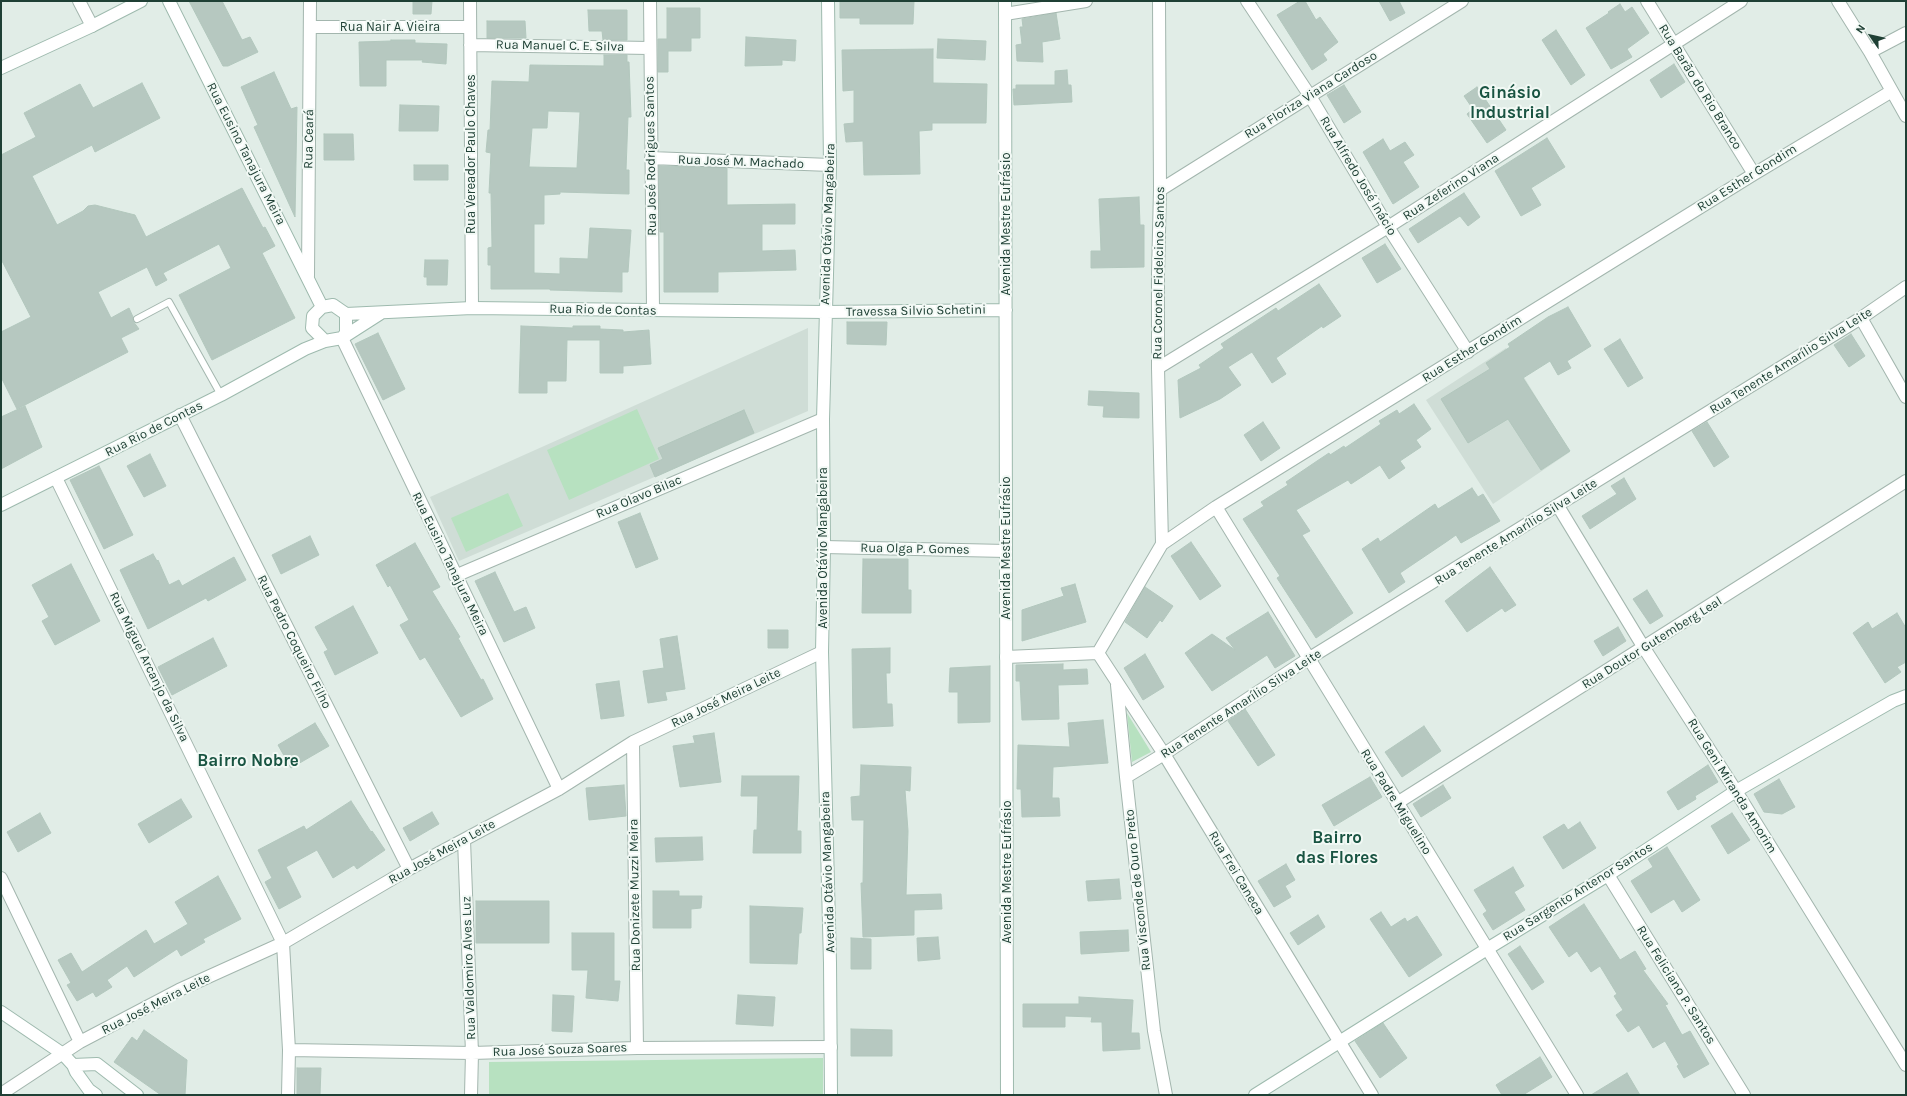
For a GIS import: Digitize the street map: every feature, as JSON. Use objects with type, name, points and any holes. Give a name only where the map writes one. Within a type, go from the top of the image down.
[{"type":"street","points":[[79,1],[92,26]]},
{"type":"street","points":[[1,68],[92,26],[141,1]]},
{"type":"street","name":"Rua Eusino Tanajura Meira","points":[[169,1],[308,276],[322,307]]},
{"type":"street","name":"Rua Ceará","points":[[308,276],[310,1]]},
{"type":"street","name":"Rua Vereador Paulo Chaves","points":[[470,1],[472,308]]},
{"type":"street","name":"Rua José Rodrigues Santos","points":[[650,1],[649,48],[653,310]]},
{"type":"street","name":"Avenida Otávio Mangabeira","points":[[828,1],[830,165],[823,419],[824,547],[822,652],[832,1095]]},
{"type":"street","name":"Avenida Mestre Eufrásio","points":[[1005,1],[1007,1095]]},
{"type":"street","points":[[1005,14],[1086,1]]},
{"type":"street","name":"Rua Coronel Fidelcino Santos","points":[[1159,1],[1160,190],[1158,368],[1162,544]]},
{"type":"street","name":"Rua Alfredo José Inácio","points":[[1247,1],[1310,96],[1388,227],[1468,352]]},
{"type":"street","name":"Rua Floriza Viana Cardoso","points":[[1160,190],[1462,1]]},
{"type":"street","name":"Rua Barão do Rio Branco","points":[[1647,1],[1754,174]]},
{"type":"street","name":"Rua Zeferino Viana","points":[[1158,368],[1388,227],[1741,1]]},
{"type":"street","points":[[1838,1],[1870,52],[1906,116]]},
{"type":"street","name":"Rua Nair A. Vieira","points":[[310,27],[470,27]]},
{"type":"street","points":[[1870,52],[1906,32]]},
{"type":"street","name":"Rua Manuel C. E. Silva","points":[[470,45],[649,48]]},
{"type":"street","name":"Rua Esther Gondim","points":[[1098,653],[1162,544],[1216,508],[1754,174],[1892,91]]},
{"type":"street","name":"Rua José M. Machado","points":[[651,158],[830,165]]},
{"type":"street","name":"Rua Tenente Amarílio Silva Leite","points":[[1126,777],[1164,754],[1308,659],[1861,318],[1906,287]]},
{"type":"street","points":[[305,349],[312,328],[314,316],[322,307],[333,305],[346,314],[346,333],[342,338]]},
{"type":"street","name":"Rua Rio de Contas","points":[[346,314],[472,308],[825,312]]},
{"type":"street","name":"Travessa Silvio Schetini","points":[[825,312],[1006,310]]},
{"type":"street","points":[[312,328],[325,341],[342,338],[382,312]]},
{"type":"street","points":[[1861,318],[1906,397]]},
{"type":"street","name":"Rua Eusino Tanajura Meira","points":[[342,338],[455,576],[559,789]]},
{"type":"street","name":"Rua Rio de Contas","points":[[1,505],[221,395],[305,349],[325,341]]},
{"type":"street","name":"Rua Pedro Coqueiro Filho","points":[[180,415],[409,869]]},
{"type":"street","name":"Rua Olavo Bilac","points":[[455,576],[823,419]]},
{"type":"street","name":"Rua Miguel Arcanjo da Silva","points":[[56,478],[283,944]]},
{"type":"street","name":"Rua Doutor Gutemberg Leal","points":[[1397,803],[1906,481]]},
{"type":"street","name":"Rua Geni Miranda Amorim","points":[[1558,506],[1644,648],[1903,1054],[1906,1066]]},
{"type":"street","name":"Rua Padre Miguelino","points":[[1216,508],[1577,1095]]},
{"type":"street","name":"Rua Olga P. Gomes","points":[[824,547],[1006,551]]},
{"type":"street","name":"Rua José Meira Leite","points":[[1,1094],[80,1042],[179,990],[283,944],[409,869],[559,789],[633,742],[822,652]]},
{"type":"street","points":[[1006,657],[1098,653]]},
{"type":"street","name":"Rua Frei Caneca","points":[[1098,653],[1164,754],[1338,1042],[1372,1095]]},
{"type":"street","name":"Rua Visconde de Ouro Preto","points":[[1117,684],[1154,1031],[1166,1095]]},
{"type":"street","name":"Rua Sargento Antenor Santos","points":[[1255,1095],[1487,948],[1608,875],[1736,791],[1893,701],[1906,696]]},
{"type":"street","name":"Rua Donizete Muzzi Meira","points":[[633,742],[637,1048]]},
{"type":"street","name":"Rua Valdomiro Alves Luz","points":[[464,840],[472,1053],[471,1095]]},
{"type":"street","name":"Rua Feliciano P. Santos","points":[[1608,875],[1744,1095]]},
{"type":"street","points":[[1,878],[80,1042]]},
{"type":"street","points":[[283,944],[289,1050],[288,1095]]},
{"type":"street","points":[[1,1012],[63,1054],[73,1065],[76,1072],[89,1090],[96,1095]]},
{"type":"street","name":"Rua José Souza Soares","points":[[289,1050],[472,1053],[637,1048],[831,1047]]},
{"type":"street","points":[[73,1065],[97,1064],[137,1095]]},
{"type":"lane","points":[[137,319],[169,302],[221,395]]},
{"type":"shaded area","points":[[808,328],[808,411],[459,561],[430,497]]},
{"type":"shaded area","points":[[1506,348],[1570,452],[1493,504],[1426,400]]},
{"type":"green space","points":[[637,409],[659,459],[569,500],[547,450]]},
{"type":"green space","points":[[508,493],[523,526],[466,552],[451,518]]},
{"type":"green space","points":[[1127,713],[1151,752],[1132,762]]},
{"type":"green space","points":[[823,1058],[823,1095],[489,1095],[489,1062]]},
{"type":"building","points":[[189,1],[222,1],[242,40],[250,37],[258,52],[228,66],[223,66]]},
{"type":"building","points":[[413,1],[432,1],[431,14],[413,14]]},
{"type":"building","points":[[840,1],[914,1],[913,24],[860,24],[860,18],[840,18]]},
{"type":"building","points":[[1300,1],[1305,1],[1316,20],[1320,17],[1338,42],[1323,54],[1327,60],[1312,70],[1277,15]]},
{"type":"building","points":[[1379,1],[1399,1],[1405,13],[1390,21]]},
{"type":"building","points":[[1620,4],[1625,12],[1632,7],[1649,33],[1627,49],[1632,57],[1611,69],[1586,28]]},
{"type":"building","points":[[667,8],[700,8],[700,38],[691,38],[691,51],[668,51],[668,72],[658,72],[658,39],[667,39]]},
{"type":"building","points":[[588,10],[627,10],[627,40],[603,40],[602,31],[589,31]]},
{"type":"building","points":[[1056,13],[1060,39],[1042,42],[1043,62],[1017,61],[1016,45],[1022,44],[1020,27],[1023,27],[1022,19]]},
{"type":"building","points":[[487,21],[525,21],[526,38],[487,38]]},
{"type":"building","points":[[1556,30],[1585,75],[1571,85],[1542,40]]},
{"type":"building","points":[[746,37],[796,40],[795,61],[782,60],[782,65],[745,66]]},
{"type":"building","points":[[938,39],[986,41],[985,60],[937,58]]},
{"type":"building","points":[[415,40],[415,43],[447,44],[446,64],[422,62],[423,60],[386,60],[386,86],[360,86],[359,42]]},
{"type":"building","points":[[933,49],[933,83],[987,84],[986,123],[932,123],[932,130],[919,131],[920,174],[864,175],[863,141],[846,142],[844,124],[854,123],[854,90],[843,91],[842,50]]},
{"type":"building","points":[[604,55],[627,55],[627,62],[629,62],[631,117],[628,117],[626,170],[629,170],[629,194],[560,192],[560,194],[544,195],[544,224],[534,224],[534,273],[560,274],[560,258],[588,259],[590,228],[631,230],[628,272],[622,272],[622,292],[550,289],[491,289],[491,265],[488,265],[488,248],[492,247],[491,193],[489,193],[491,153],[486,152],[488,130],[490,130],[492,81],[529,82],[530,65],[604,66]],"holes":[[[548,111],[580,112],[577,168],[529,167],[532,128],[547,128]]]},
{"type":"building","points":[[1674,64],[1685,82],[1661,98],[1650,80]]},
{"type":"building","points":[[1067,70],[1068,85],[1071,85],[1072,102],[1014,105],[1013,89],[1016,89],[1016,85],[1055,85],[1055,71]]},
{"type":"building","points":[[274,72],[291,109],[297,107],[295,217],[254,127],[258,125],[241,87]]},
{"type":"building","points":[[142,83],[160,118],[95,152],[92,145],[32,176],[57,225],[83,211],[88,206],[95,205],[135,215],[146,237],[242,188],[263,228],[265,227],[275,246],[262,253],[295,318],[212,360],[179,295],[231,268],[219,244],[163,273],[167,280],[156,286],[147,267],[98,292],[111,318],[129,308],[133,321],[139,329],[121,338],[128,352],[17,409],[1,377],[1,332],[31,317],[1,259],[1,155],[36,137],[24,113],[80,84],[93,108]]},
{"type":"building","points":[[1344,85],[1361,112],[1344,123],[1327,95]]},
{"type":"building","points":[[1477,87],[1506,130],[1487,143],[1467,114],[1473,109],[1464,96]]},
{"type":"building","points":[[400,105],[439,106],[438,131],[399,131]]},
{"type":"building","points":[[324,134],[353,134],[354,160],[324,160]]},
{"type":"building","points":[[1547,138],[1565,167],[1531,188],[1541,205],[1521,216],[1495,171]]},
{"type":"building","points":[[1383,139],[1390,151],[1405,142],[1414,155],[1403,162],[1419,187],[1393,204],[1363,152]]},
{"type":"building","points":[[414,165],[448,165],[448,180],[414,180]]},
{"type":"building","points":[[659,166],[727,168],[727,205],[795,204],[795,224],[762,224],[762,251],[795,250],[796,270],[718,272],[718,292],[664,292],[664,232],[660,232]]},
{"type":"building","points":[[1464,193],[1480,217],[1468,226],[1460,216],[1418,243],[1409,229]]},
{"type":"building","points":[[1139,197],[1140,225],[1144,225],[1144,267],[1091,268],[1091,251],[1101,251],[1099,199]]},
{"type":"building","points":[[1385,244],[1401,269],[1377,283],[1362,258]]},
{"type":"building","points":[[425,260],[448,260],[447,285],[427,285],[427,277],[424,277]]},
{"type":"building","points":[[1319,284],[1341,316],[1323,328],[1322,326],[1276,358],[1286,374],[1272,383],[1252,352],[1228,367],[1241,385],[1220,399],[1180,418],[1178,380],[1201,368],[1199,365],[1224,348],[1221,344],[1276,308],[1278,311]]},
{"type":"building","points":[[1568,307],[1591,346],[1567,361],[1571,368],[1558,375],[1550,361],[1523,378],[1570,451],[1541,470],[1508,419],[1468,443],[1441,399],[1490,369],[1486,363],[1510,347],[1508,344],[1548,317]]},
{"type":"building","points":[[847,322],[887,322],[886,345],[847,344]]},
{"type":"building","points":[[521,326],[573,328],[573,326],[600,326],[600,329],[623,330],[623,332],[649,330],[651,364],[623,366],[623,373],[600,373],[600,340],[567,340],[566,381],[547,381],[547,393],[519,393]]},
{"type":"building","points":[[378,333],[405,389],[383,400],[355,344]]},
{"type":"building","points":[[1851,334],[1865,356],[1849,367],[1834,345]]},
{"type":"building","points":[[1620,339],[1643,378],[1628,387],[1604,349]]},
{"type":"building","points":[[1089,391],[1139,393],[1139,418],[1103,417],[1104,406],[1088,405]]},
{"type":"building","points":[[1414,404],[1431,429],[1416,440],[1421,447],[1400,461],[1405,468],[1389,479],[1380,465],[1351,484],[1348,480],[1296,510],[1310,531],[1302,535],[1353,613],[1316,638],[1277,578],[1280,576],[1243,519],[1264,506],[1261,502],[1288,485],[1286,482],[1317,461],[1344,446],[1345,448],[1381,424],[1379,421],[1397,410],[1399,414]]},
{"type":"building","points":[[25,406],[42,447],[1,469],[1,417]]},
{"type":"building","points":[[744,410],[754,433],[655,477],[650,465],[663,459],[658,448]]},
{"type":"building","points":[[1263,422],[1280,448],[1261,461],[1244,435]]},
{"type":"building","points":[[1707,422],[1729,457],[1714,467],[1692,431]]},
{"type":"building","points":[[150,454],[166,486],[144,497],[127,466]]},
{"type":"building","points":[[99,466],[133,535],[104,549],[70,480]]},
{"type":"building","points":[[1624,478],[1636,499],[1590,529],[1582,516],[1617,494],[1611,486]]},
{"type":"building","points":[[1472,488],[1478,497],[1483,494],[1500,521],[1461,543],[1456,535],[1400,573],[1405,582],[1389,593],[1362,549],[1378,538],[1380,542],[1435,504],[1438,509]]},
{"type":"building","points":[[640,513],[658,559],[636,568],[618,522]]},
{"type":"building","points":[[310,536],[319,555],[281,574],[272,555]]},
{"type":"building","points":[[1191,542],[1221,586],[1200,600],[1171,556]]},
{"type":"building","points":[[415,543],[440,587],[432,591],[460,637],[458,638],[481,680],[483,679],[493,699],[461,717],[425,657],[420,660],[400,625],[409,620],[390,585],[388,587],[376,565]]},
{"type":"building","points":[[153,554],[157,561],[158,560],[169,585],[179,580],[182,586],[234,557],[246,580],[208,601],[206,598],[148,629],[120,570]]},
{"type":"building","points":[[863,559],[908,559],[908,590],[911,590],[911,613],[862,613]]},
{"type":"building","points":[[71,564],[100,621],[55,645],[42,621],[49,617],[32,585]]},
{"type":"building","points":[[1490,567],[1516,605],[1505,612],[1502,608],[1467,632],[1445,601]]},
{"type":"building","points":[[495,572],[514,612],[526,607],[535,628],[504,642],[475,581]]},
{"type":"building","points":[[1075,584],[1086,622],[1022,641],[1022,610],[1064,596],[1061,588]]},
{"type":"building","points":[[1145,587],[1173,606],[1162,622],[1160,620],[1147,638],[1125,622]]},
{"type":"building","points":[[1647,590],[1663,616],[1650,624],[1633,599]]},
{"type":"building","points":[[353,606],[378,653],[335,675],[324,652],[328,650],[315,627]]},
{"type":"building","points":[[1268,612],[1295,656],[1275,668],[1267,655],[1212,691],[1185,653],[1212,634],[1235,650],[1226,638]]},
{"type":"building","points":[[1897,613],[1906,628],[1906,662],[1897,667],[1901,672],[1885,683],[1853,633],[1868,622],[1872,629]]},
{"type":"building","points":[[1618,627],[1626,641],[1603,656],[1594,641]]},
{"type":"building","points":[[768,630],[788,630],[788,648],[768,648]]},
{"type":"building","points":[[677,636],[685,689],[665,692],[667,700],[648,703],[643,671],[664,668],[660,639]]},
{"type":"building","points":[[213,638],[227,666],[172,695],[158,667]]},
{"type":"building","points":[[890,648],[890,673],[886,673],[887,704],[892,704],[893,726],[853,728],[852,649]]},
{"type":"building","points":[[1145,654],[1164,687],[1143,700],[1124,668]]},
{"type":"building","points":[[1063,664],[1063,670],[1087,669],[1088,684],[1058,685],[1059,719],[1022,720],[1020,681],[1016,681],[1016,665]]},
{"type":"building","points":[[990,666],[990,722],[958,723],[958,692],[949,692],[950,668]]},
{"type":"building","points":[[619,681],[624,716],[601,719],[596,684]]},
{"type":"building","points":[[1245,709],[1275,755],[1258,766],[1228,721]]},
{"type":"building","points":[[1103,720],[1108,763],[1053,767],[1052,798],[1059,798],[1060,816],[1022,817],[1021,789],[1017,789],[1018,745],[1070,747],[1068,723]]},
{"type":"building","points":[[315,723],[329,746],[291,768],[278,745]]},
{"type":"building","points":[[1424,726],[1441,751],[1402,777],[1385,752]]},
{"type":"building","points":[[714,733],[721,782],[680,787],[673,746],[695,743],[693,736]]},
{"type":"building","points":[[861,765],[911,767],[910,791],[905,790],[908,831],[906,895],[941,894],[942,909],[914,910],[914,935],[863,937],[861,883],[863,883],[864,820],[852,820],[851,797],[860,796]]},
{"type":"building","points":[[1708,765],[1718,782],[1695,796],[1696,799],[1678,810],[1667,792]]},
{"type":"building","points":[[742,776],[799,776],[797,831],[801,831],[801,853],[753,853],[754,830],[757,830],[758,796],[741,796]]},
{"type":"building","points":[[1370,777],[1382,797],[1334,826],[1322,805]]},
{"type":"building","points":[[1779,779],[1795,807],[1782,814],[1764,812],[1754,794]]},
{"type":"building","points":[[624,785],[626,816],[589,820],[586,788]]},
{"type":"building","points":[[1443,785],[1451,798],[1421,817],[1413,804]]},
{"type":"building","points":[[181,799],[192,817],[149,843],[138,824]]},
{"type":"building","points":[[351,801],[371,832],[372,831],[385,850],[357,869],[354,865],[333,878],[317,850],[286,867],[301,897],[279,909],[265,882],[272,878],[258,850],[304,826],[306,830]]},
{"type":"building","points":[[432,812],[439,824],[410,841],[403,828]]},
{"type":"building","points":[[40,813],[51,833],[18,852],[7,832]]},
{"type":"building","points":[[1732,813],[1750,840],[1728,854],[1711,826]]},
{"type":"building","points":[[1580,822],[1596,848],[1563,869],[1543,837],[1564,824],[1568,830]]},
{"type":"building","points":[[702,837],[703,860],[656,862],[655,838]]},
{"type":"building","points":[[1667,847],[1700,900],[1682,912],[1674,899],[1651,913],[1631,881],[1653,867],[1648,859]]},
{"type":"building","points":[[1286,864],[1295,880],[1285,886],[1291,897],[1274,907],[1258,881]]},
{"type":"building","points":[[1513,867],[1524,886],[1514,892],[1525,910],[1493,930],[1483,914],[1487,911],[1474,890]]},
{"type":"building","points":[[218,876],[241,919],[203,939],[205,942],[181,956],[177,949],[134,977],[127,966],[107,980],[112,987],[96,997],[93,992],[77,1001],[67,985],[71,983],[58,960],[71,953],[82,972],[146,930],[154,944],[188,924],[175,902]]},
{"type":"building","points":[[1119,879],[1121,899],[1088,901],[1086,881]]},
{"type":"building","points":[[653,891],[679,891],[679,896],[702,896],[701,908],[691,909],[691,928],[653,928]]},
{"type":"building","points":[[476,901],[549,901],[549,943],[476,943]]},
{"type":"building","points":[[1584,904],[1620,960],[1635,951],[1646,969],[1643,970],[1668,1004],[1665,1005],[1682,1035],[1690,1031],[1709,1064],[1684,1078],[1677,1066],[1679,1065],[1665,1041],[1653,1048],[1639,1025],[1628,1032],[1616,1015],[1623,1010],[1614,996],[1617,994],[1600,966],[1591,972],[1577,951],[1569,957],[1549,927]]},
{"type":"building","points":[[750,906],[803,908],[801,933],[799,933],[797,964],[750,963]]},
{"type":"building","points":[[1381,912],[1391,927],[1405,918],[1407,922],[1417,916],[1442,955],[1409,977],[1370,919]]},
{"type":"building","points":[[1318,915],[1325,927],[1298,945],[1290,933]]},
{"type":"building","points":[[1128,930],[1129,951],[1081,954],[1080,932]]},
{"type":"building","points":[[572,933],[614,933],[614,981],[620,981],[618,1001],[586,998],[588,970],[572,970]]},
{"type":"building","points":[[938,937],[940,959],[918,961],[917,938]]},
{"type":"building","points":[[851,938],[871,939],[871,969],[851,969]]},
{"type":"building","points":[[1520,946],[1544,982],[1532,990],[1508,954]]},
{"type":"building","points":[[553,995],[574,996],[572,1032],[552,1031]]},
{"type":"building","points":[[738,995],[775,997],[773,1026],[736,1024]]},
{"type":"building","points":[[1079,997],[1133,1000],[1131,1033],[1139,1033],[1140,1049],[1103,1051],[1102,1022],[1091,1022],[1092,1017],[1065,1016],[1065,1027],[1023,1027],[1023,1004],[1079,1004]]},
{"type":"building","points":[[1383,1023],[1407,1058],[1380,1078],[1355,1041]]},
{"type":"building","points":[[851,1029],[892,1030],[892,1056],[851,1056]]},
{"type":"building","points":[[144,1030],[187,1060],[185,1095],[161,1095],[114,1062],[132,1037],[137,1041]]},
{"type":"building","points":[[1540,1057],[1552,1077],[1523,1095],[1502,1095],[1496,1085]]},
{"type":"building","points":[[297,1068],[321,1068],[320,1095],[297,1095]]},
{"type":"building","points":[[1627,1073],[1640,1095],[1591,1095]]},
{"type":"district","name":"Ginásio Industrial","points":[[1510,103]]},
{"type":"district","name":"Bairro Nobre","points":[[248,761]]},
{"type":"district","name":"Bairro das Flores","points":[[1337,848]]}]
